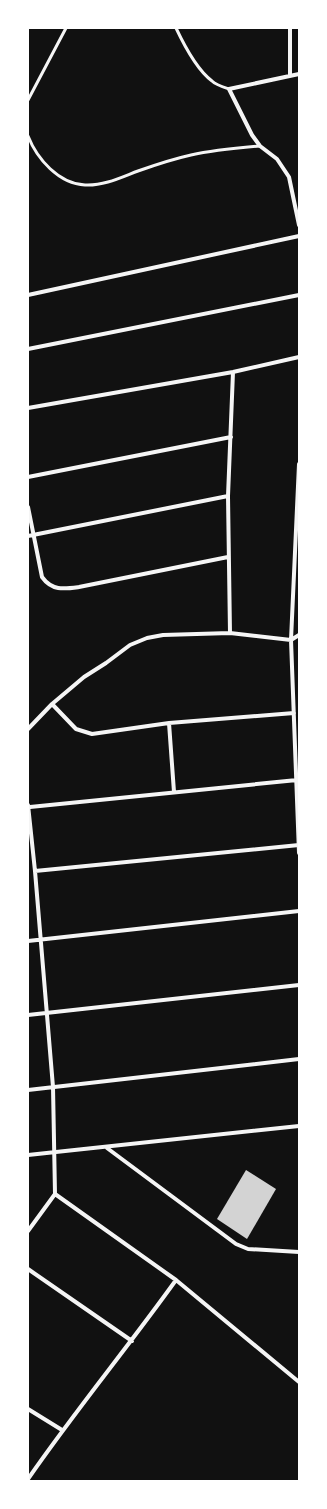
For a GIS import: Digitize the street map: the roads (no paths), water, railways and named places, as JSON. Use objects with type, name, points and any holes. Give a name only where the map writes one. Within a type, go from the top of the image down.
[{"type":"street","points":[[290,28],[290,76]]},
{"type":"street","points":[[299,74],[229,89],[239,113],[260,146],[277,159],[289,177],[299,226]]},
{"type":"street","points":[[28,296],[299,236]]},
{"type":"street","points":[[28,349],[299,295]]},
{"type":"street","points":[[28,408],[233,372],[299,357]]},
{"type":"street","points":[[230,634],[228,496],[233,372]]},
{"type":"street","points":[[28,477],[231,437]]},
{"type":"street","points":[[299,464],[291,640],[299,853]]},
{"type":"street","points":[[28,536],[228,496]]},
{"type":"street","points":[[28,507],[42,577],[46,584],[57,589],[79,587],[228,557]]},
{"type":"street","points":[[28,729],[52,704],[84,677],[134,644],[163,635],[230,634],[291,640],[299,635]]},
{"type":"street","points":[[52,704],[76,729],[92,734],[169,723],[294,713]]},
{"type":"street","points":[[169,723],[174,792]]},
{"type":"street","points":[[28,1231],[55,1194],[53,1087],[40,940],[36,871],[29,806],[296,780]]},
{"type":"street","points":[[28,842],[32,839]]},
{"type":"street","points":[[36,871],[299,845]]},
{"type":"street","points":[[28,941],[299,911]]},
{"type":"street","points":[[28,1015],[299,985]]},
{"type":"street","points":[[28,1090],[299,1058]]},
{"type":"street","points":[[28,1155],[106,1148],[299,1126]]},
{"type":"street","points":[[106,1148],[236,1244],[248,1249],[299,1252]]},
{"type":"street","points":[[55,1194],[176,1280],[299,1382]]},
{"type":"street","points":[[28,1269],[132,1341]]},
{"type":"street","points":[[28,1479],[62,1430],[132,1341],[176,1280]]},
{"type":"street","points":[[28,1408],[62,1430]]},
{"type":"lane","points":[[28,100],[66,28]]},
{"type":"lane","points":[[176,28],[204,74],[212,81],[229,89]]},
{"type":"lane","points":[[28,136],[40,158],[48,168],[69,180],[85,186],[105,183],[191,155],[224,149],[260,146]]}]
